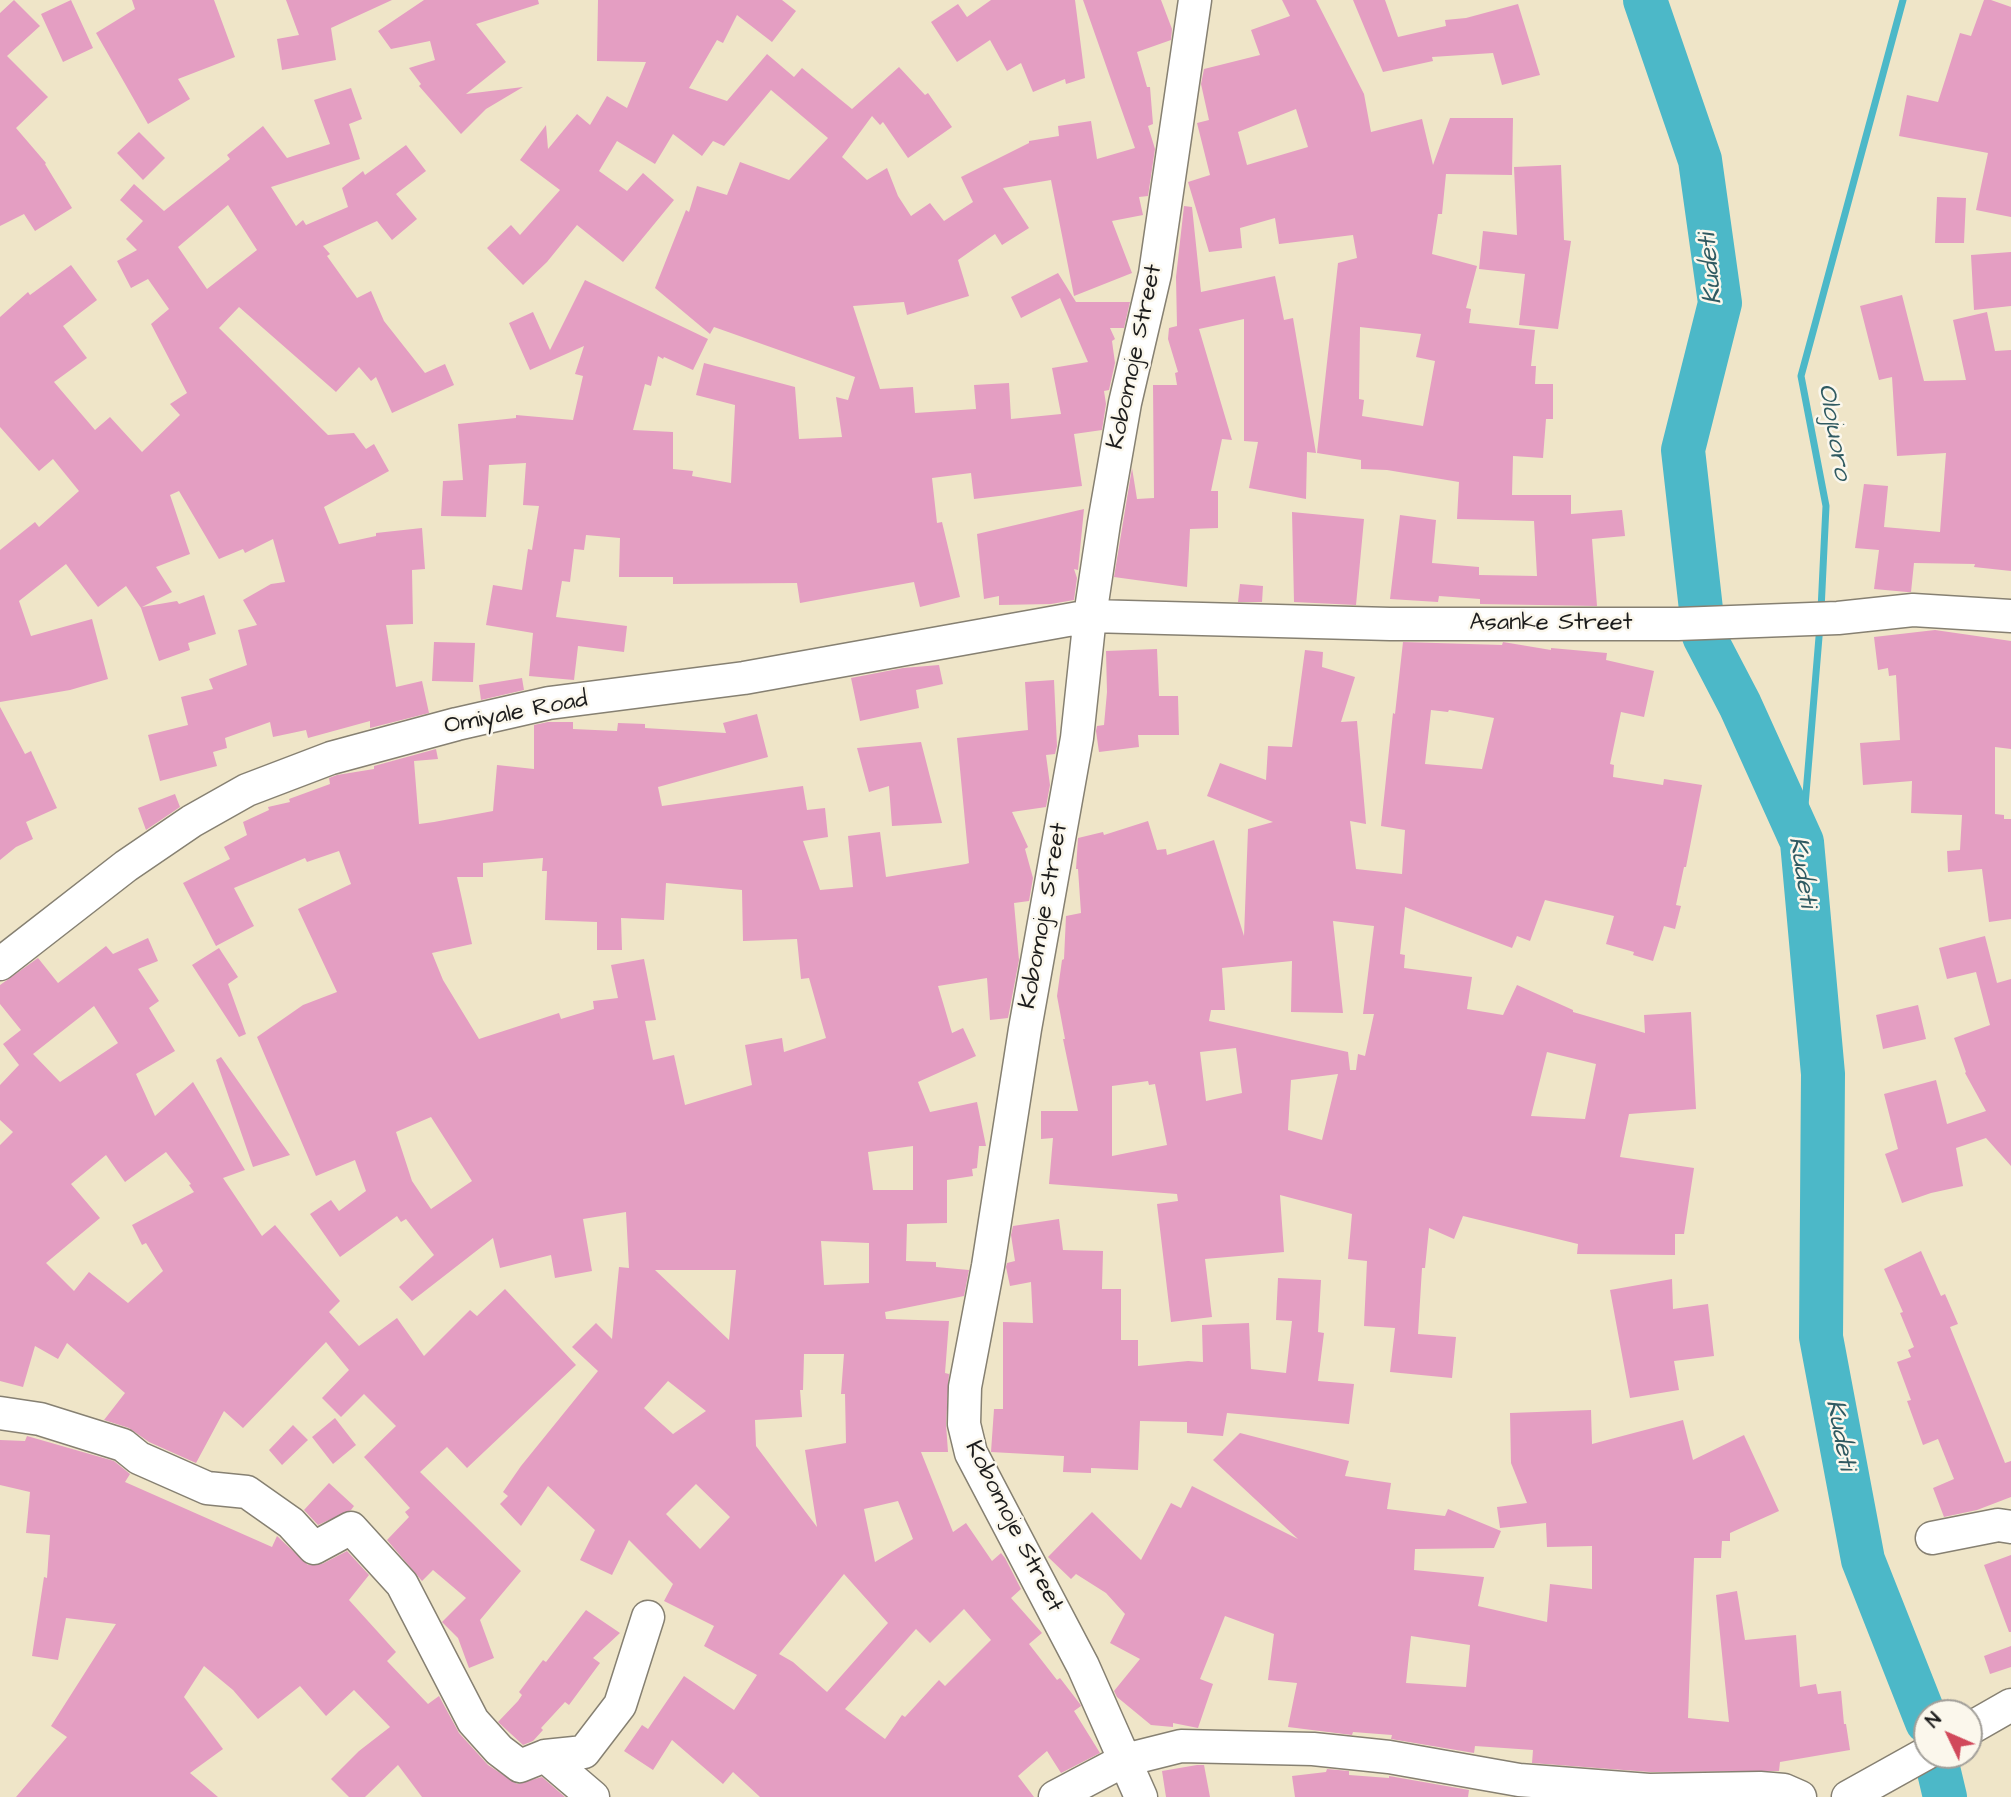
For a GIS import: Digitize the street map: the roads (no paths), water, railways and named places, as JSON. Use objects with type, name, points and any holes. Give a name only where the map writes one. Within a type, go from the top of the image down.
[{"type":"street","name":"Kobomoje Street","points":[[1141,1797],[1083,1666],[971,1453],[964,1424],[965,1387],[1077,738],[1090,616],[1125,403],[1155,274],[1195,0]]},
{"type":"street","name":"Asanke Street","points":[[1090,616],[1390,624],[1678,624],[1838,618],[1913,610],[2011,616]]},
{"type":"street","name":"Omiyale Road","points":[[0,964],[126,866],[192,821],[247,790],[331,758],[457,724],[549,704],[744,678],[1090,616]]},
{"type":"street","points":[[0,1413],[40,1419],[123,1445],[139,1458],[207,1488],[247,1492],[291,1523],[314,1548],[351,1528],[402,1584],[473,1721],[499,1749],[520,1766],[545,1756],[584,1752],[620,1705],[648,1617]]},
{"type":"street","points":[[1932,1538],[1997,1525],[2011,1527]]},
{"type":"street","points":[[1983,1721],[2011,1705]]},
{"type":"street","points":[[1055,1797],[1125,1760],[1181,1746],[1313,1749],[1389,1756],[1519,1780],[1649,1790],[1760,1788],[1784,1790],[1800,1797]]},
{"type":"street","points":[[545,1756],[593,1797]]},
{"type":"street","points":[[1852,1794],[1913,1761]]},
{"type":"waterway","name":"Kudeti","points":[[1645,0],[1700,160],[1720,303],[1683,450],[1704,636],[1740,705],[1802,842],[1823,1074],[1821,1337],[1863,1560],[1918,1699]]},
{"type":"waterway","name":"Olojuoro","points":[[1821,610],[1826,506],[1801,376],[1903,0]]},
{"type":"waterway","name":"Olojuoro","points":[[1802,842],[1820,625]]},
{"type":"waterway","name":"Kudeti","points":[[1938,1769],[1945,1797]]}]
